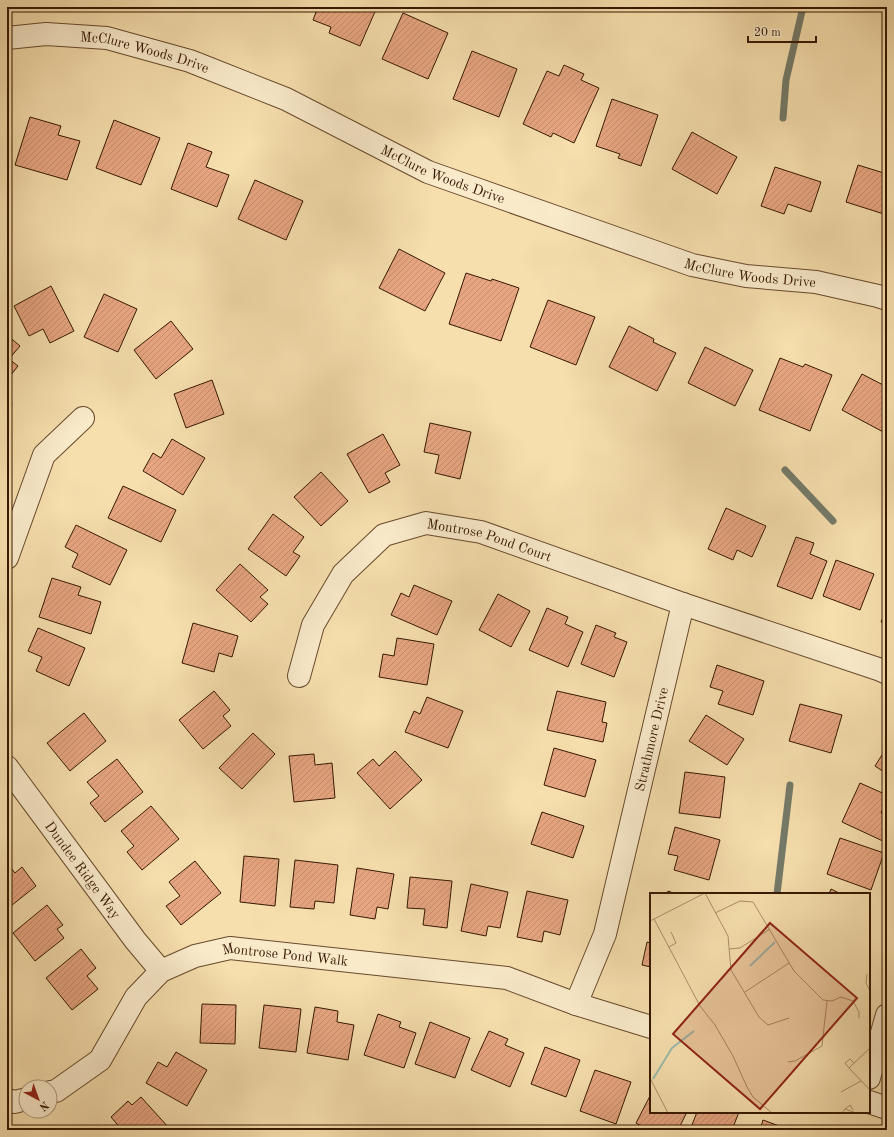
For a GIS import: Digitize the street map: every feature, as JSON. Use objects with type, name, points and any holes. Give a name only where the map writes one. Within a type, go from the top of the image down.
[{"type":"street","name":"McClure Woods Drive","points":[[7,38],[46,34],[107,38],[190,61],[286,99],[428,172],[692,265],[746,276],[816,282],[887,299]]},
{"type":"street","points":[[7,558],[44,455],[83,418]]},
{"type":"street","name":"Montrose Pond Court","points":[[299,676],[314,625],[343,574],[384,535],[426,523],[481,532],[684,604]]},
{"type":"street","points":[[684,604],[887,673]]},
{"type":"street","name":"Strathmore Drive","points":[[576,1004],[605,934],[684,604]]},
{"type":"street","name":"Dundee Ridge Way","points":[[7,767],[135,940],[161,972]]},
{"type":"street","name":"Montrose Pond Walk","points":[[58,1090],[100,1060],[136,997],[161,972],[195,956],[230,948],[507,978],[576,1004]]},
{"type":"street","points":[[576,1004],[650,1027]]},
{"type":"street","points":[[870,1074],[887,1015]]},
{"type":"street","points":[[7,1100],[18,1101]]},
{"type":"street","points":[[870,1102],[887,1108]]},
{"type":"building","points":[[318,7],[377,7],[360,46],[329,33],[331,27],[313,20]]},
{"type":"building","points":[[403,13],[448,33],[428,79],[382,59]]},
{"type":"building","points":[[472,51],[517,69],[499,117],[453,99]]},
{"type":"building","points":[[564,65],[584,74],[581,80],[599,88],[574,143],[553,133],[551,137],[523,124],[547,71],[559,76]]},
{"type":"building","points":[[612,99],[658,115],[641,166],[618,158],[620,154],[596,146]]},
{"type":"building","points":[[30,117],[61,126],[58,135],[80,141],[67,180],[15,165]]},
{"type":"building","points":[[114,120],[160,138],[141,185],[96,168]]},
{"type":"building","points":[[692,132],[737,157],[717,194],[672,169]]},
{"type":"building","points":[[188,143],[212,152],[206,167],[229,175],[217,207],[171,189]]},
{"type":"building","points":[[858,165],[887,174],[887,215],[846,202]]},
{"type":"building","points":[[775,167],[821,182],[811,212],[788,204],[784,214],[761,206]]},
{"type":"building","points":[[255,180],[303,201],[286,240],[238,219]]},
{"type":"building","points":[[399,249],[445,273],[425,311],[379,288]]},
{"type":"building","points":[[466,273],[491,281],[492,279],[519,288],[501,341],[449,324]]},
{"type":"building","points":[[51,286],[74,331],[50,343],[43,329],[29,336],[14,306]]},
{"type":"building","points":[[104,294],[137,309],[118,352],[84,337]]},
{"type":"building","points":[[548,300],[595,317],[576,365],[530,347]]},
{"type":"building","points":[[171,321],[193,349],[156,379],[134,350]]},
{"type":"building","points":[[629,326],[654,339],[653,342],[676,353],[657,391],[609,367]]},
{"type":"building","points":[[7,335],[20,346],[9,359],[18,366],[7,380]]},
{"type":"building","points":[[705,347],[753,370],[735,406],[688,383]]},
{"type":"building","points":[[780,358],[803,367],[805,364],[832,375],[810,431],[759,410]]},
{"type":"building","points":[[862,374],[887,387],[887,434],[842,410]]},
{"type":"building","points":[[212,380],[224,414],[186,428],[174,394]]},
{"type":"building","points":[[7,401],[12,403],[7,416]]},
{"type":"building","points":[[430,423],[471,432],[460,479],[435,473],[439,455],[424,452]]},
{"type":"building","points":[[383,434],[400,465],[385,473],[390,482],[369,493],[347,454]]},
{"type":"building","points":[[172,439],[205,458],[183,495],[143,471],[153,453],[161,458]]},
{"type":"building","points":[[321,472],[348,501],[321,526],[294,497]]},
{"type":"building","points":[[123,486],[176,510],[161,542],[108,518]]},
{"type":"building","points":[[726,508],[766,526],[752,557],[737,550],[733,560],[708,549]]},
{"type":"building","points":[[273,514],[304,537],[293,552],[300,556],[286,576],[248,549]]},
{"type":"building","points":[[76,525],[127,550],[110,585],[72,567],[78,554],[65,547]]},
{"type":"building","points":[[796,537],[814,543],[810,554],[827,561],[812,599],[777,586]]},
{"type":"building","points":[[836,560],[874,574],[860,610],[823,596]]},
{"type":"building","points":[[240,564],[268,590],[260,597],[268,604],[251,622],[216,590]]},
{"type":"building","points":[[52,578],[81,587],[78,595],[101,602],[91,634],[39,617]]},
{"type":"building","points":[[414,585],[452,601],[437,635],[391,615],[401,593],[409,597]]},
{"type":"building","points":[[498,594],[530,611],[511,647],[479,630]]},
{"type":"building","points":[[547,608],[568,617],[565,624],[583,632],[568,667],[529,650]]},
{"type":"building","points":[[887,609],[887,624],[881,622]]},
{"type":"building","points":[[193,623],[238,636],[232,657],[219,653],[214,672],[182,663]]},
{"type":"building","points":[[596,625],[616,633],[614,637],[627,642],[614,677],[581,664]]},
{"type":"building","points":[[38,628],[85,648],[69,686],[36,671],[42,657],[28,651]]},
{"type":"building","points":[[397,638],[434,644],[427,685],[379,677],[383,654],[394,656]]},
{"type":"building","points":[[717,665],[764,681],[753,715],[718,704],[723,691],[710,687]]},
{"type":"building","points":[[214,691],[230,710],[223,716],[231,726],[203,749],[179,720]]},
{"type":"building","points":[[557,691],[606,702],[602,722],[607,723],[603,742],[547,730]]},
{"type":"building","points":[[427,697],[463,711],[448,748],[405,732],[414,711],[420,714]]},
{"type":"building","points":[[800,704],[842,715],[831,753],[789,741]]},
{"type":"building","points":[[84,713],[106,741],[70,771],[47,743]]},
{"type":"building","points":[[706,715],[744,739],[727,765],[689,741]]},
{"type":"building","points":[[253,733],[275,754],[242,789],[219,768]]},
{"type":"building","points":[[887,747],[887,774],[875,766]]},
{"type":"building","points":[[554,748],[596,760],[585,797],[544,785]]},
{"type":"building","points":[[395,751],[422,780],[390,809],[357,773],[373,759],[379,766]]},
{"type":"building","points":[[314,754],[315,765],[332,763],[335,798],[294,802],[289,756]]},
{"type":"building","points":[[117,759],[143,792],[105,822],[90,803],[99,796],[87,782]]},
{"type":"building","points":[[685,772],[725,777],[720,818],[679,813]]},
{"type":"building","points":[[860,783],[887,795],[887,800],[881,813],[887,816],[887,837],[885,842],[842,822]]},
{"type":"building","points":[[151,806],[179,839],[142,870],[127,852],[134,846],[121,831]]},
{"type":"building","points":[[542,812],[584,826],[573,858],[531,844]]},
{"type":"building","points":[[675,827],[720,840],[709,880],[674,870],[678,856],[668,854]]},
{"type":"building","points":[[840,838],[884,853],[871,890],[827,874]]},
{"type":"building","points":[[244,856],[279,859],[275,906],[240,902]]},
{"type":"building","points":[[295,860],[338,865],[334,903],[315,901],[314,909],[290,907]]},
{"type":"building","points":[[195,861],[221,893],[181,925],[166,906],[180,896],[169,882]]},
{"type":"building","points":[[7,863],[15,873],[22,867],[36,886],[7,909]]},
{"type":"building","points":[[357,868],[394,874],[388,909],[377,907],[375,919],[350,915]]},
{"type":"building","points":[[410,877],[452,881],[447,928],[423,925],[425,909],[407,908]]},
{"type":"building","points":[[471,884],[508,892],[500,928],[488,926],[486,936],[461,931]]},
{"type":"building","points":[[831,889],[839,893],[829,893]]},
{"type":"building","points":[[527,891],[568,900],[560,935],[544,931],[542,942],[517,937]]},
{"type":"building","points":[[47,905],[63,925],[57,929],[64,938],[35,961],[13,933]]},
{"type":"building","points":[[647,942],[650,943],[650,967],[642,965]]},
{"type":"building","points":[[81,949],[96,968],[87,976],[98,989],[72,1010],[46,978]]},
{"type":"building","points":[[202,1004],[236,1005],[235,1044],[200,1043]]},
{"type":"building","points":[[264,1005],[301,1009],[296,1052],[259,1048]]},
{"type":"building","points":[[315,1007],[338,1011],[337,1022],[354,1025],[348,1060],[307,1053]]},
{"type":"building","points":[[378,1014],[401,1022],[399,1027],[416,1033],[404,1068],[364,1055]]},
{"type":"building","points":[[430,1022],[470,1038],[455,1078],[415,1064]]},
{"type":"building","points":[[489,1031],[508,1039],[505,1045],[524,1053],[510,1087],[471,1070]]},
{"type":"building","points":[[545,1047],[580,1060],[566,1097],[531,1084]]},
{"type":"building","points":[[176,1052],[207,1070],[187,1106],[146,1083],[158,1062],[167,1067]]},
{"type":"building","points":[[595,1070],[631,1082],[616,1124],[580,1111]]},
{"type":"building","points":[[650,1096],[650,1113],[686,1113],[678,1130],[649,1130],[636,1123]]},
{"type":"building","points":[[141,1097],[170,1129],[169,1130],[122,1130],[111,1117],[128,1101],[132,1105]]},
{"type":"building","points":[[697,1113],[739,1113],[732,1130],[690,1130]]},
{"type":"building","points":[[763,1120],[790,1130],[760,1130]]},
{"type":"waterway","points":[[783,118],[786,80],[803,7]]},
{"type":"waterway","points":[[785,470],[833,521]]},
{"type":"waterway","points":[[777,893],[790,785]]}]
